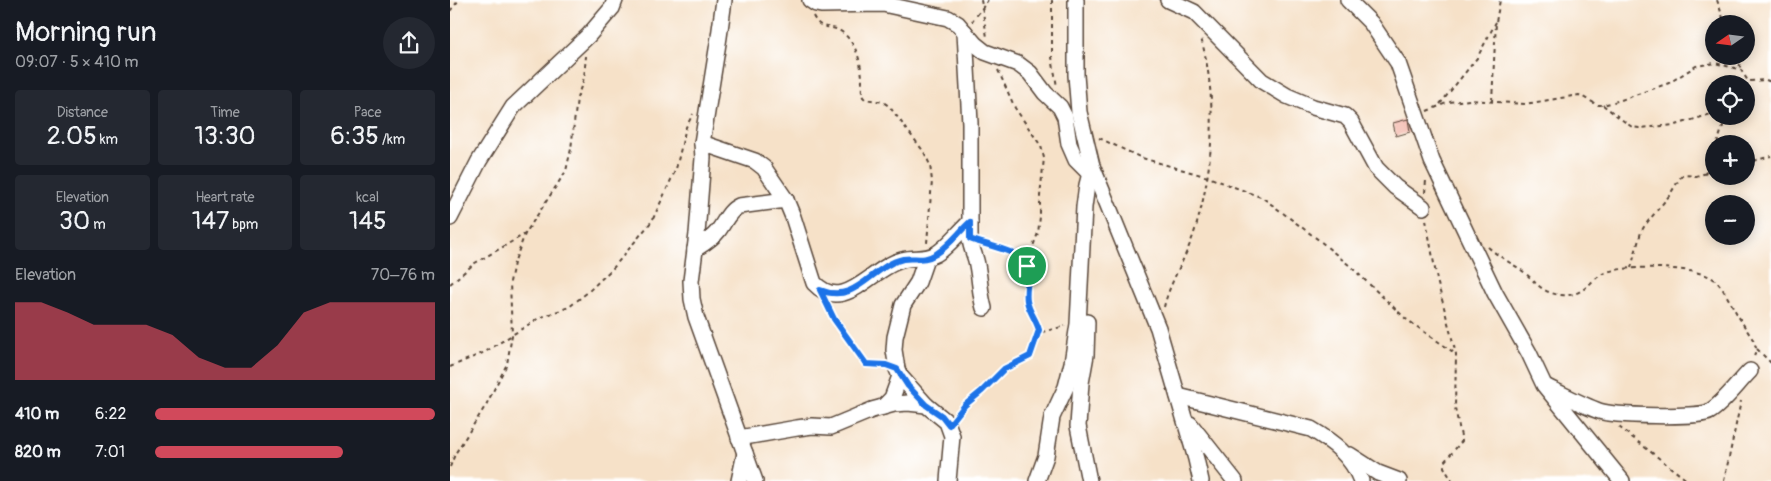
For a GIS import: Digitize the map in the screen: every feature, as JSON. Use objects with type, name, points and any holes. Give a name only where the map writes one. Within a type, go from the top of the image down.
[{"type":"street","points":[[450,218],[479,161],[513,107],[589,34],[612,8],[615,0]]},
{"type":"street","points":[[724,0],[702,143],[703,158],[695,248],[690,281],[696,317],[755,481]]},
{"type":"street","points":[[810,0],[821,5],[883,4],[926,12],[948,18],[958,24],[975,44],[990,54],[1018,64],[1030,73],[1045,93],[1060,106],[1066,117],[1069,144],[1076,160],[1091,170]]},
{"type":"street","points":[[1076,0],[1076,75],[1079,112],[1091,170],[1158,328],[1201,481]]},
{"type":"street","points":[[1168,0],[1194,12],[1262,81],[1287,96],[1313,107],[1345,116],[1352,122],[1376,168],[1395,187],[1423,207]]},
{"type":"street","points":[[1348,0],[1371,23]]},
{"type":"street","points":[[1359,0],[1371,23],[1398,63],[1432,161],[1495,293],[1529,353],[1544,385],[1620,479]]},
{"type":"street","points":[[964,32],[970,123],[970,239],[977,263],[980,294],[984,308]]},
{"type":"street","points":[[702,143],[755,161],[764,168],[786,200],[814,283],[820,290],[831,294],[842,294],[890,265],[903,260],[926,259],[938,253],[970,222]]},
{"type":"street","points":[[1037,481],[1046,456],[1052,417],[1066,387],[1072,363],[1078,324],[1084,207],[1091,170]]},
{"type":"street","points":[[695,248],[709,240],[733,209],[738,206],[786,200]]},
{"type":"street","points":[[926,259],[918,282],[903,305],[894,350],[899,372],[926,405],[942,416],[949,425],[952,445],[948,481]]},
{"type":"street","points":[[1081,274],[1090,289],[1087,312],[1086,355],[1081,383],[1078,426],[1089,481]]},
{"type":"street","points":[[1544,385],[1601,412],[1627,416],[1704,414],[1724,401],[1733,388],[1750,371]]},
{"type":"street","points":[[883,407],[892,398],[899,372]]},
{"type":"street","points":[[1178,396],[1311,429],[1329,439],[1342,450],[1378,473],[1399,481]]},
{"type":"street","points":[[739,438],[797,428],[831,427],[883,407],[908,403],[926,405]]},
{"type":"street","points":[[1183,414],[1218,461],[1236,481]]},
{"type":"street","points":[[1342,450],[1357,470],[1361,481]]},
{"type":"street","points":[[739,481],[745,453]]},
{"type":"path","points":[[450,11],[459,0]]},
{"type":"path","points":[[949,425],[961,409],[1004,369],[1030,356],[1039,330],[1026,295],[1028,259],[1038,233],[1044,158],[1041,146],[1016,108],[990,54],[981,0]]},
{"type":"path","points":[[964,32],[988,0]]},
{"type":"path","points":[[1052,0],[1052,57],[1057,87]]},
{"type":"path","points":[[1492,101],[1496,22],[1500,0]]},
{"type":"path","points":[[1717,0],[1722,15]]},
{"type":"path","points":[[812,16],[820,26],[836,29],[843,33],[860,58],[863,97],[884,102],[889,106],[928,159],[932,181],[926,259]]},
{"type":"path","points":[[1438,106],[1477,58],[1496,22]]},
{"type":"path","points":[[450,467],[455,454],[486,405],[510,355],[512,335],[510,282],[514,263],[525,234],[566,171],[571,149],[577,98],[584,78],[589,34]]},
{"type":"path","points":[[1158,328],[1167,296],[1194,235],[1208,177],[1212,133],[1209,73],[1201,37]]},
{"type":"path","points":[[1416,116],[1449,102],[1470,100],[1525,104],[1579,96],[1598,105],[1603,105],[1668,83],[1696,66],[1706,63],[1715,63],[1741,70]]},
{"type":"path","points":[[1740,65],[1744,75]]},
{"type":"path","points":[[1755,80],[1771,82]]},
{"type":"path","points":[[450,367],[485,352],[539,318],[568,307],[588,292],[614,267],[652,222],[676,169],[686,127],[709,94]]},
{"type":"path","points":[[1603,105],[1632,127],[1639,128],[1676,125],[1705,116]]},
{"type":"path","points":[[1084,131],[1142,158],[1208,177],[1263,198],[1350,266],[1406,319],[1456,354]]},
{"type":"path","points":[[1755,160],[1771,156]]},
{"type":"path","points":[[1432,161],[1427,176],[1423,207],[1437,280],[1456,354],[1455,408],[1462,438],[1462,441],[1444,462],[1444,467],[1452,481]]},
{"type":"path","points":[[1631,268],[1641,232],[1669,196],[1680,178],[1683,175],[1705,174]]},
{"type":"path","points":[[450,284],[476,263],[525,234]]},
{"type":"path","points":[[970,239],[1018,255],[1023,258],[1027,266]]},
{"type":"path","points":[[1483,243],[1502,259],[1526,274],[1540,288],[1560,295],[1578,293],[1586,289],[1605,272],[1631,268],[1680,269],[1699,273],[1714,279],[1754,341],[1756,348],[1771,363]]},
{"type":"path","points":[[820,290],[834,319],[866,364],[886,365],[899,372]]},
{"type":"path","points":[[1039,330],[1042,332],[1078,324]]},
{"type":"path","points":[[1750,371],[1756,348]]},
{"type":"path","points":[[1724,481],[1742,397]]},
{"type":"path","points":[[1601,412],[1688,481]]},
{"type":"building","points":[[1408,119],[1410,132],[1396,136],[1393,123]]},
{"type":"route","points":[[970,222],[970,239],[1018,255],[1023,258],[1027,266],[1026,295],[1030,312],[1035,318],[1039,330],[1033,350],[1030,356],[1024,360],[1004,369],[957,413],[949,425],[942,416],[926,405],[908,386],[897,369],[880,364],[866,364],[843,334],[820,290],[831,294],[842,294],[854,289],[890,265],[903,260],[926,259],[938,253],[970,222]]}]
